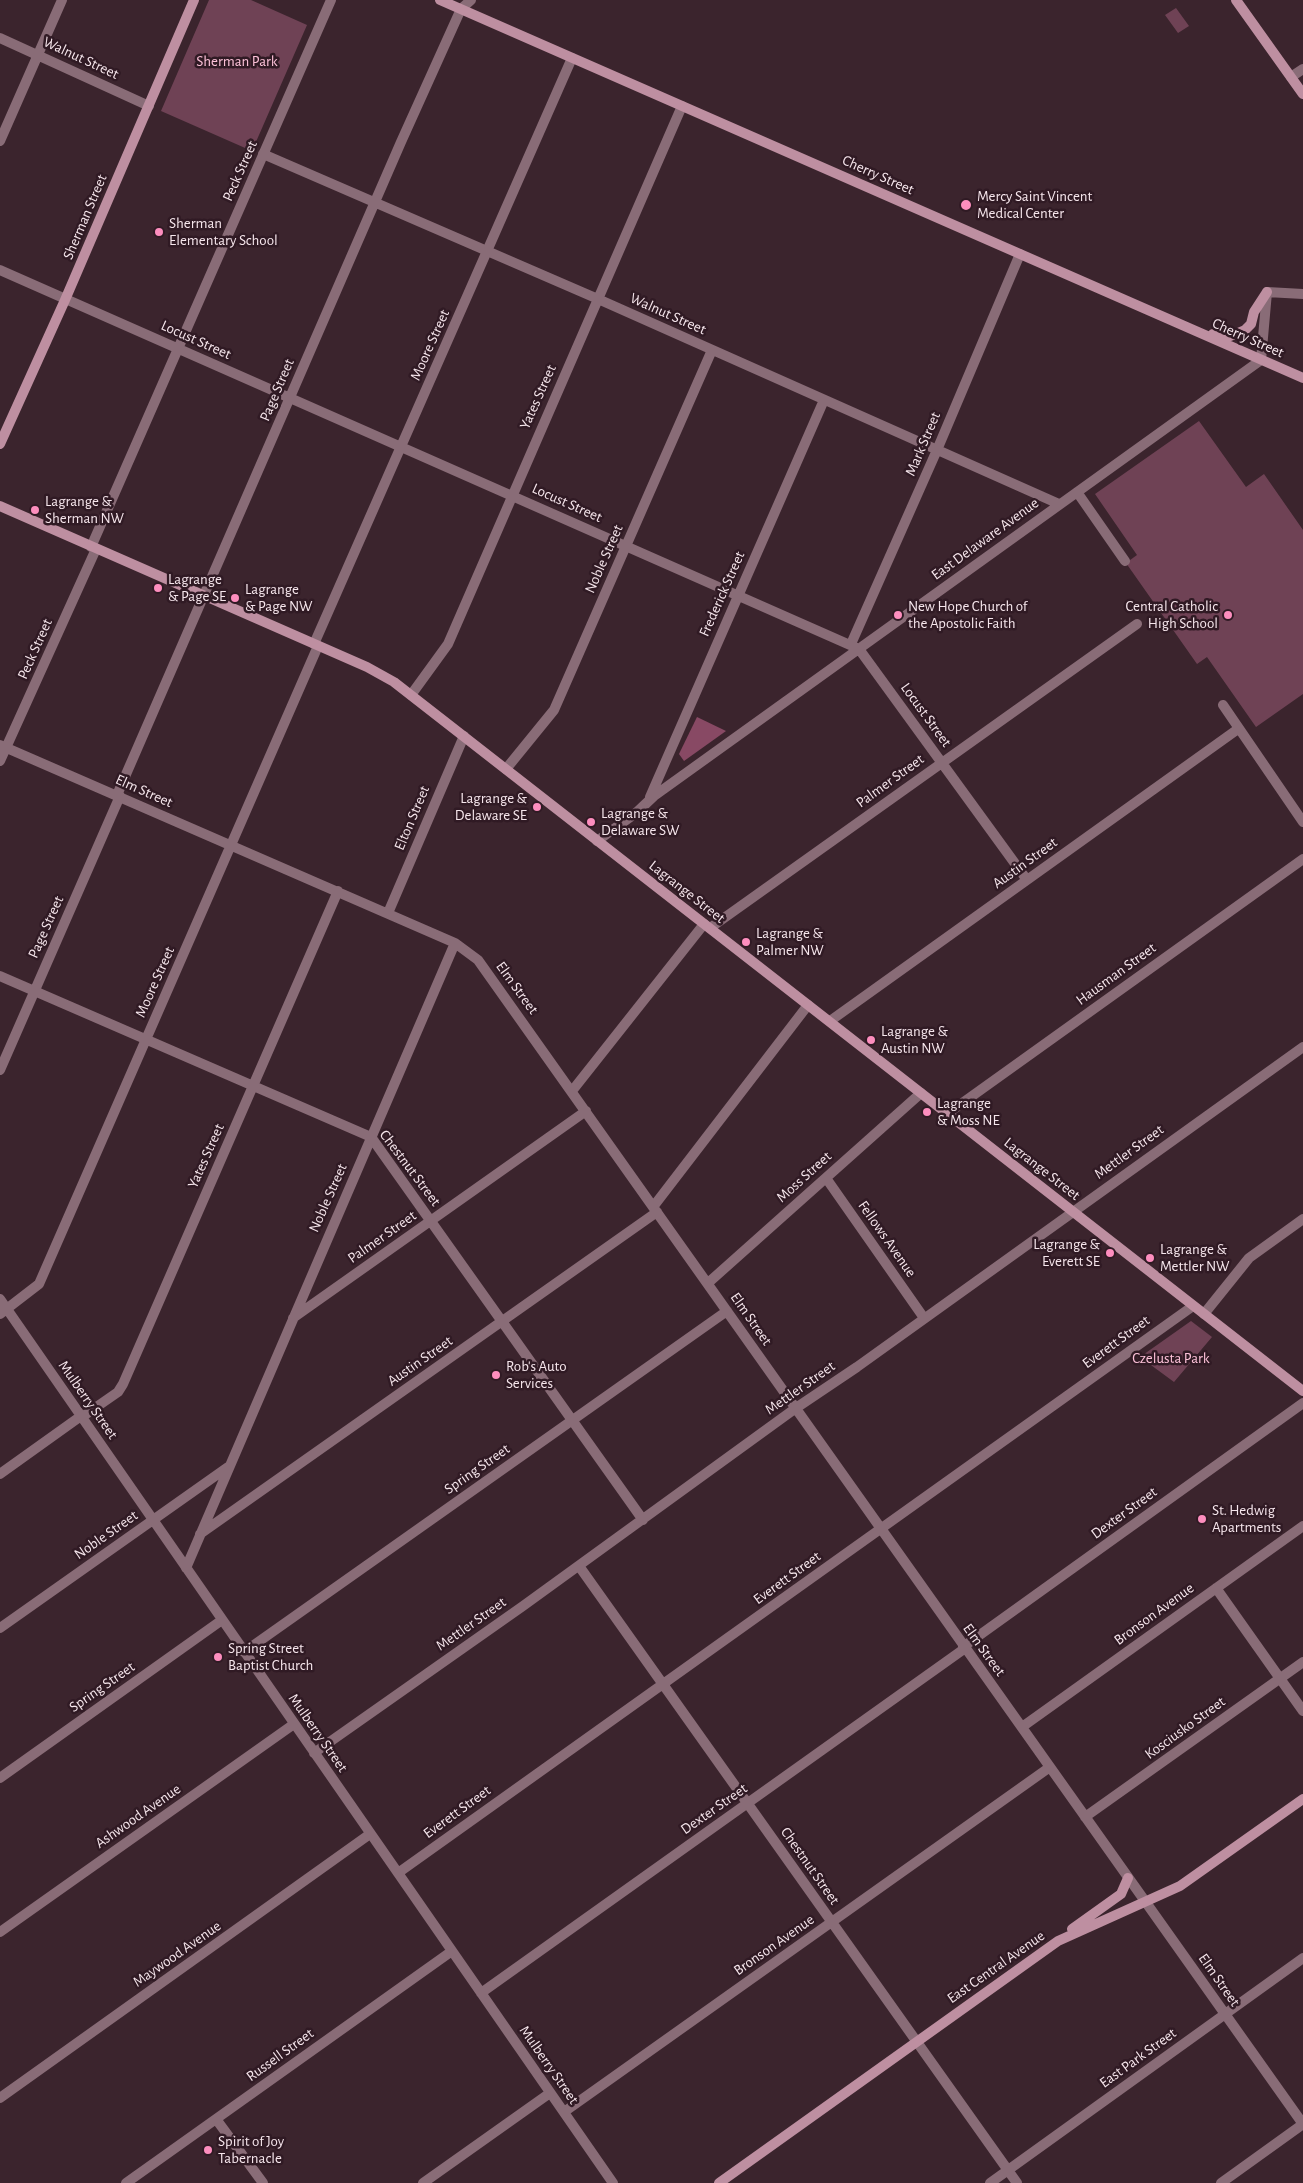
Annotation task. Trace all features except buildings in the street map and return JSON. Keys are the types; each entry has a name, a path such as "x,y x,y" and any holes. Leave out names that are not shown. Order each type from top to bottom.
{"main road":[{"name":"Sherman Street","path":"0,444 65,300 194,0"},
{"name":"Cherry Street","path":"440,0 1303,378"},
{"path":"1236,0 1303,94"},
{"path":"1188,328 1228,337 1238,335 1251,324 1254,312 1268,292"},
{"name":"Lagrange Street","path":"0,506 376,671 464,736 1303,1391"},
{"name":"East Central Avenue","path":"719,2183 1058,1941 1187,1882 1303,1799"},
{"path":"1058,1941 1123,1893 1128,1878"}],"street":[{"path":"0,141 62,0"},
{"name":"Peck Street","path":"0,761 3,746 94,548 178,349 331,0"},
{"name":"Page Street","path":"0,1070 203,596 375,203 461,9 470,0"},
{"name":"Walnut Street","path":"0,38 149,106"},
{"name":"Moore Street","path":"3,1311 39,1284 572,58"},
{"path":"1291,77 1303,69"},
{"name":"Yates Street","path":"411,695 448,644 682,106"},
{"name":"Walnut Street","path":"264,154 598,299 1059,504"},
{"name":"Mark Street","path":"855,646 1020,254"},
{"name":"Locust Street","path":"0,270 855,646 1027,880"},
{"path":"1262,360 1268,292 1303,294"},
{"name":"Noble Street","path":"506,769 554,710 712,350"},
{"name":"East Delaware Avenue","path":"597,841 855,646 1262,360"},
{"name":"Frederick Street","path":"649,800 824,400"},
{"path":"1076,492 1125,561"},
{"name":"Palmer Street","path":"572,1091 707,926 1137,624"},
{"path":"1223,705 1303,822"},
{"name":"Austin Street","path":"830,1022 1238,729"},
{"name":"Elton Street","path":"388,913 464,736"},
{"name":"Elm Street","path":"3,746 388,913 455,943 470,952 490,974 964,1648 1303,2124"},
{"name":"Hausman Street","path":"947,1114 1303,859"},
{"name":"Yates Street","path":"0,1474 118,1392 123,1384 338,891"},
{"name":"Noble Street","path":"186,1568 455,943"},
{"name":"Chestnut Street","path":"0,976 371,1137 643,1520"},
{"name":"Austin Street","path":"200,1534 502,1321 655,1209 808,1005"},
{"name":"Mettler Street","path":"314,1753 579,1566 796,1408 1303,1047"},
{"name":"Moss Street","path":"708,1283 921,1093"},
{"name":"Palmer Street","path":"292,1318 586,1111"},
{"name":"Fellows Avenue","path":"826,1178 924,1318"},
{"path":"1204,1314 1249,1258 1303,1219"},
{"name":"Mulberry Street","path":"0,1299 3,1311 82,1417 613,2183"},
{"name":"Everett Street","path":"398,1874 1193,1306"},
{"name":"Spring Street","path":"244,1652 727,1311"},
{"name":"Dexter Street","path":"481,1993 747,1804 1303,1403"},
{"name":"Noble Street","path":"0,1628 229,1466"},
{"name":"Bronson Avenue","path":"1022,1727 1303,1526"},
{"name":"Chestnut Street","path":"579,1566 1017,2183"},
{"path":"1216,1588 1303,1711"},
{"name":"Spring Street","path":"0,1778 222,1620"},
{"name":"Kosciusko Street","path":"1085,1817 1303,1662"},
{"name":"Ashwood Avenue","path":"0,1932 294,1724"},
{"name":"Bronson Avenue","path":"564,2112 1050,1767"},
{"name":"Maywood Avenue","path":"0,2098 370,1834"},
{"name":"Russell Street","path":"126,2183 452,1951"},
{"name":"East Park Street","path":"990,2183 1303,1958"},
{"path":"423,2183 550,2093"},
{"path":"216,2119 263,2183"},
{"path":"1221,2183 1303,2124"}],"green space":[{"name":"Sherman Park","path":"209,0 251,0 307,25 252,151 161,111"},
{"path":"1176,8 1189,26 1178,33 1165,15"},
{"name":"Central Catholic High School","path":"1199,421 1246,487 1264,474 1303,530 1303,694 1256,727 1207,657 1197,664 1126,563 1137,555 1095,494"},
{"name":"Czelusta Park","path":"1191,1321 1212,1337 1174,1382 1140,1357"}],"shaded area":[{"path":"697,717 726,731 684,761 679,754"}],"place":[{"name":"Mercy Saint Vincent Medical Center","path":"966,205"},
{"name":"Sherman Elementary School","path":"159,232"},
{"name":"Lagrange & Sherman NW","path":"35,510"},
{"name":"Lagrange & Page SE","path":"158,588"},
{"name":"Lagrange & Page NW","path":"235,598"},
{"name":"New Hope Church of the Apostolic Faith","path":"898,615"},
{"name":"Central Catholic High School","path":"1228,615"},
{"name":"Lagrange & Delaware SE","path":"537,807"},
{"name":"Lagrange & Delaware SW","path":"591,822"},
{"name":"Lagrange & Palmer NW","path":"746,942"},
{"name":"Lagrange & Austin NW","path":"871,1040"},
{"name":"Lagrange & Moss NE","path":"927,1112"},
{"name":"Lagrange & Everett SE","path":"1110,1253"},
{"name":"Lagrange & Mettler NW","path":"1150,1258"},
{"name":"Rob's Auto Services","path":"496,1375"},
{"name":"St. Hedwig Apartments","path":"1202,1519"},
{"name":"Spring Street Baptist Church","path":"218,1657"},
{"name":"Spirit of Joy Tabernacle","path":"208,2150"}]}
